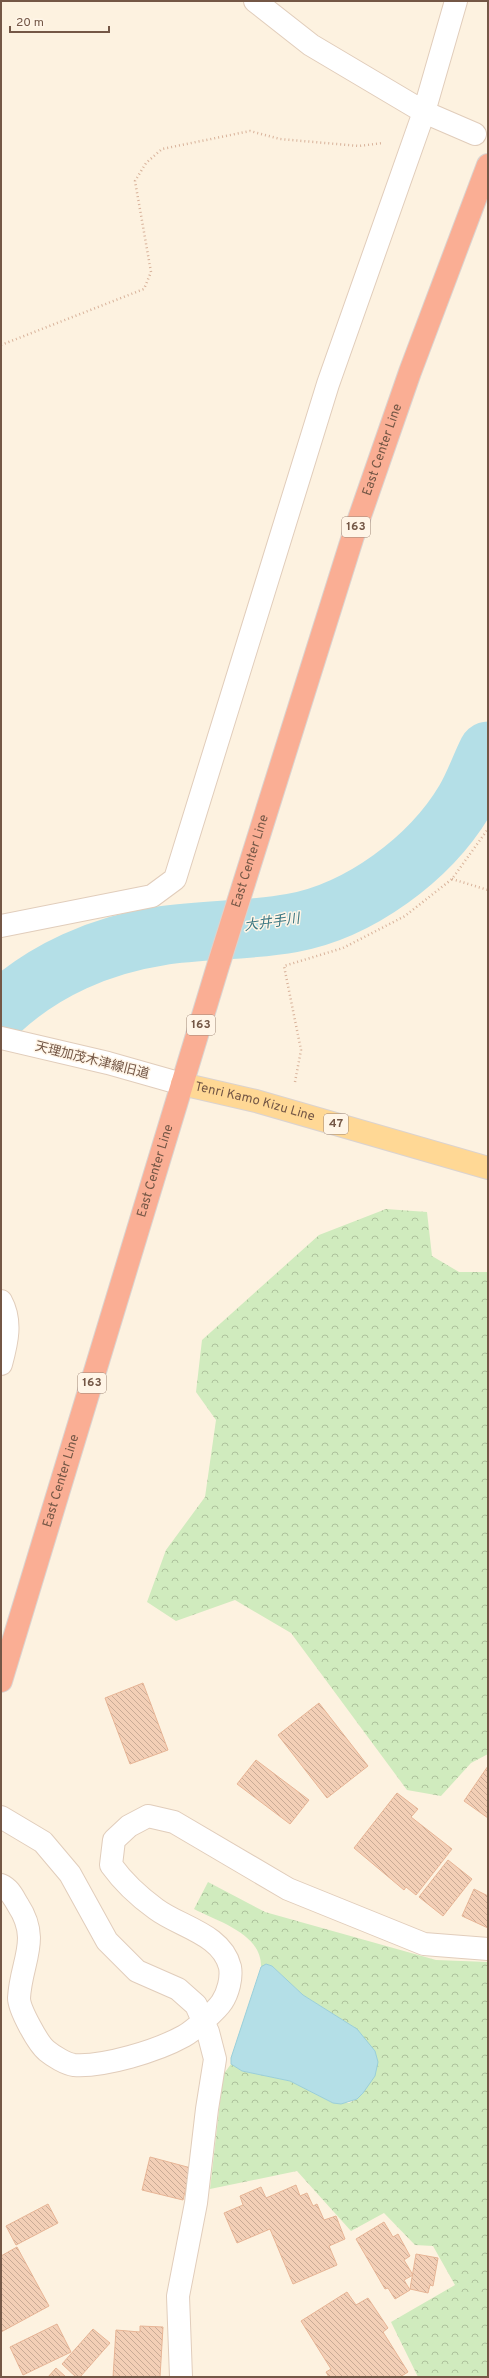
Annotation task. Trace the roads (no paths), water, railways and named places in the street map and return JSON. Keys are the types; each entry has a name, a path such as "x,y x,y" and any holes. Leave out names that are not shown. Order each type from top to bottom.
{"highway":[{"name":"East Center Line","path":"1,1681 218,966 353,536 410,372 488,165"}],"main road":[{"name":"Tenri Kamo Kizu Line","path":"182,1084 290,1111 488,1168"}],"street":[{"path":"255,1 311,45 424,112 475,134"},
{"path":"1,926 152,896 176,880 328,384 424,112 456,1"},
{"name":"天理加茂木津線旧道","path":"1,1038 108,1063 182,1084"},
{"path":"1,1301 8,1313 6,1344 1,1364"},
{"path":"1,1884 8,1888 27,1919 30,1945 19,2000 31,2028 46,2050 72,2065 102,2065 135,2055 185,2036 222,2002 229,1985 230,1968 226,1956 206,1936 157,1910 124,1884 111,1865 114,1840 129,1826 148,1816 174,1822 288,1889 424,1944 488,1949"},
{"path":"1,1817 43,1842 70,1874 107,1942 138,1970 178,1989 196,2005 203,2020 215,2059 207,2109 196,2203 178,2296 181,2377"}],"water":[{"path":"266,1964 272,1966 303,1995 357,2029 375,2051 378,2062 375,2076 357,2099 341,2104 333,2103 290,2081 242,2071 231,2064 231,2058 261,1967"}],"waterway":[{"name":"大井手川","path":"1,1010 18,996 55,971 74,961 116,946 160,936 276,926 292,923 317,917 342,907 367,894 413,862 450,822 465,800 488,751"}]}
